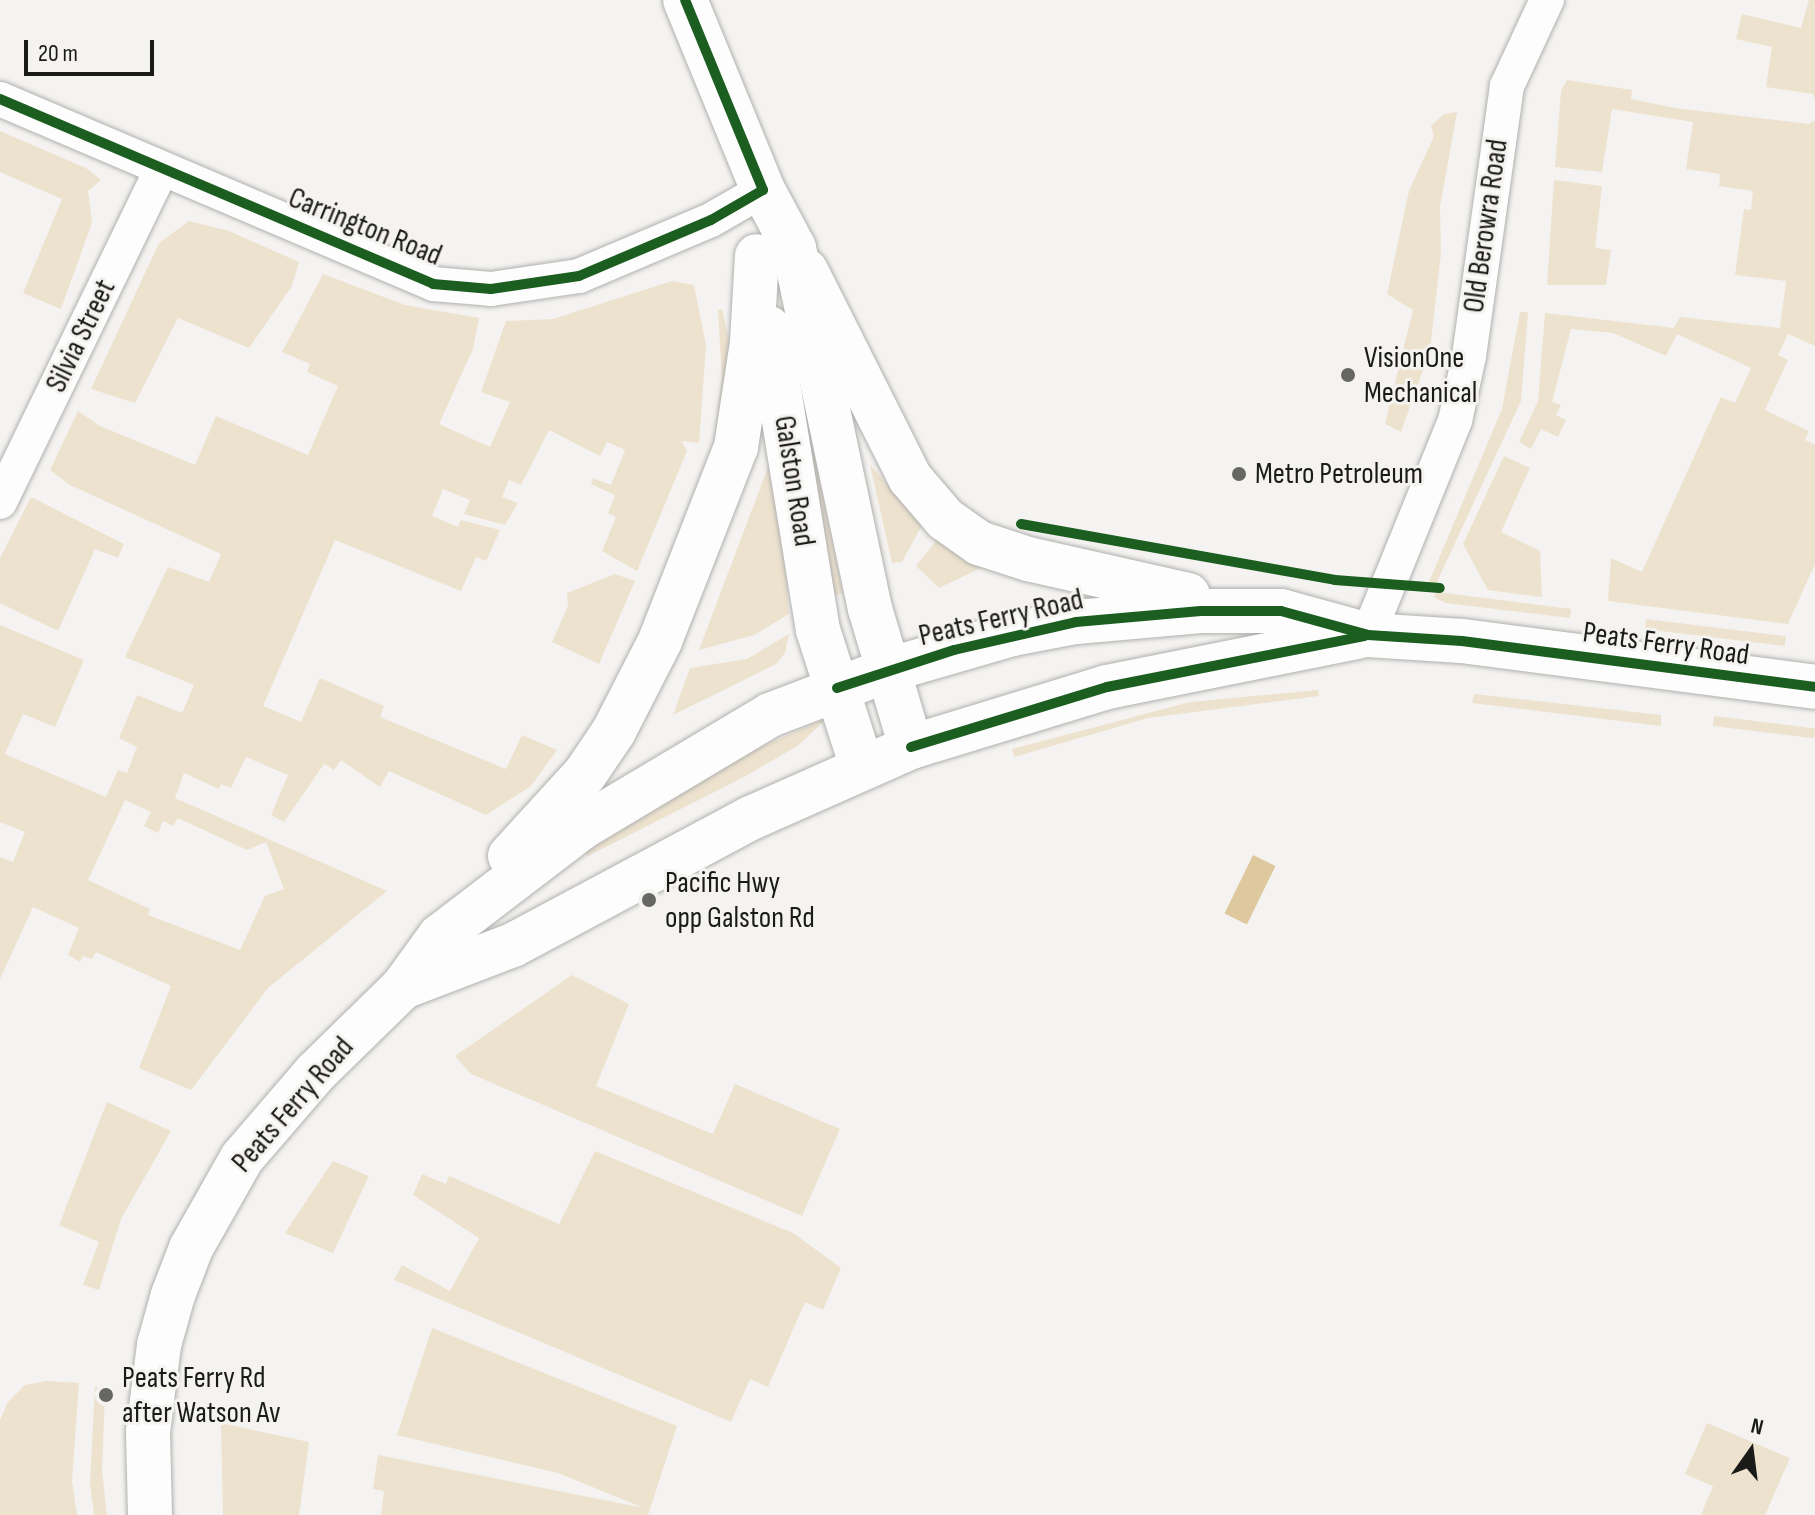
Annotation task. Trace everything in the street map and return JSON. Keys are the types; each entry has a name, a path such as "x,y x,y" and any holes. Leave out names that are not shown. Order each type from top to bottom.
{"main road":[{"name":"Galston Road","path":"685,0 763,190 775,252 870,609 911,747"},
{"name":"Galston Road","path":"775,252 815,613 862,767"},
{"path":"775,252 910,478 945,519 979,543 1028,559 1134,586 1281,611"},
{"path":"440,936 585,774 614,731 660,641 736,447 752,342 775,252"},
{"name":"Peats Ferry Road","path":"150,1515 148,1432 159,1345 191,1248 242,1158 315,1073 403,987 440,936 515,875 665,774 770,715 888,670 1013,634 1076,622 1201,611 1281,611 1368,635 1462,641 1815,687"},
{"name":"Peats Ferry Road","path":"403,987 513,945 751,818 911,747 1107,687 1368,635"}],"street":[{"name":"Old Berowra Road","path":"1368,635 1455,421 1469,356 1507,86 1547,0"},
{"name":"Carrington Road","path":"0,99 433,284 491,289 579,276 711,220 763,190"},
{"name":"Silvia Street","path":"0,502 162,169"}],"shaded area":[{"path":"1809,0 1815,0 1815,101 1813,94 1766,87 1772,47 1736,39 1742,14 1801,28"},
{"path":"1567,80 1632,90 1631,99 1675,108 1809,124 1815,120 1815,346 1788,334 1778,355 1788,360 1765,410 1809,431 1805,440 1815,445 1815,564 1788,624 1608,601 1611,558 1642,572 1721,397 1735,403 1751,368 1677,334 1666,356 1613,333 1571,329 1552,402 1561,405 1556,415 1566,420 1558,437 1541,429 1531,449 1519,442 1538,401 1545,313 1674,328 1680,317 1780,328 1786,281 1735,275 1744,209 1751,210 1753,191 1719,186 1720,174 1686,169 1693,122 1612,109 1602,172 1555,167 1561,91"},
{"path":"1457,112 1440,207 1441,253 1430,350 1401,432 1385,424 1413,310 1387,294 1409,191 1434,136 1431,126 1444,114"},
{"path":"0,131 86,168 101,180 88,191 92,223 61,309 23,293 62,199 0,172"},
{"path":"1554,180 1602,186 1595,248 1611,250 1606,285 1547,285"},
{"path":"189,221 229,231 299,262 292,286 249,348 178,318 135,403 91,389 159,243"},
{"path":"323,274 405,305 479,318 473,349 439,424 490,447 510,402 481,392 506,321 553,319 672,281 694,285 706,345 699,443 682,441 687,451 637,571 602,551 616,517 608,513 615,495 591,484 593,478 611,485 625,450 607,442 600,456 549,430 521,485 509,480 502,497 518,503 505,525 464,514 470,500 443,489 432,516 458,527 461,520 500,530 486,561 476,557 461,591 335,540 263,706 301,722 320,678 384,706 380,717 506,769 522,735 557,750 531,786 486,815 389,771 380,787 341,760 334,770 324,764 284,822 271,815 288,775 246,757 231,788 221,784 219,789 184,773 175,798 387,891 268,988 191,1090 139,1068 171,986 96,952 92,959 83,956 80,962 68,955 79,928 33,907 0,979 0,857 13,862 25,832 0,822 0,625 84,660 55,727 23,714 5,754 106,797 118,770 127,773 137,747 119,738 137,695 182,713 194,685 125,657 168,567 209,582 221,554 70,485 50,470 78,411 100,426 195,465 216,416 308,455 338,386 307,372 310,364 282,352","holes":["125,800 151,812 144,826 158,833 163,821 173,826 178,818 247,850 266,842 284,889 265,896 240,950 148,915 150,909 88,880"]},
{"path":"783,308 843,593 828,598 778,309"},
{"path":"722,309 733,357 711,464 722,379 718,310"},
{"path":"1520,312 1528,312 1521,401 1436,584 1429,582 1502,409"},
{"path":"1504,456 1530,468 1501,532 1540,551 1542,597 1488,590 1463,544"},
{"path":"870,465 923,523 902,562 892,563"},
{"path":"768,467 783,542 789,614 754,635 699,650"},
{"path":"31,497 124,544 118,558 95,549 58,631 0,603 0,558"},
{"path":"938,538 985,566 939,588 916,566"},
{"path":"615,574 635,581 599,664 552,642 568,606 567,593"},
{"path":"1437,592 1571,609 1570,618 1446,603 1433,597"},
{"path":"1646,619 1786,636 1785,646 1645,629"},
{"path":"789,634 785,653 776,664 673,715 690,668 747,659"},
{"path":"1318,690 1319,696 1148,718 1014,757 1012,749 1190,702"},
{"path":"1474,694 1661,715 1661,726 1472,703"},
{"path":"1714,716 1815,728 1814,738 1713,726"},
{"path":"827,718 799,745 744,777 588,856 585,853 740,756"},
{"path":"1253,855 1275,866 1247,924 1225,913"},
{"path":"572,975 629,1004 596,1086 713,1134 735,1084 840,1129 802,1216 471,1074 455,1056"},
{"path":"107,1102 171,1131 121,1219 99,1290 83,1285 99,1242 59,1225"},
{"path":"595,1151 793,1233 841,1268 823,1310 805,1302 768,1387 750,1379 731,1422 394,1280 402,1265 450,1291 479,1238 413,1195 422,1174 446,1184 449,1176 559,1224"},
{"path":"333,1161 369,1176 333,1253 285,1233"},
{"path":"432,1328 677,1426 648,1515 381,1515 384,1491 373,1489 378,1455 644,1508 558,1473 397,1435"},
{"path":"47,1381 79,1383 72,1481 77,1515 0,1515 0,1420 8,1402 25,1385"},
{"path":"95,1386 105,1393 102,1471 107,1515 94,1515 90,1483"},
{"path":"221,1423 309,1442 299,1515 223,1515"},
{"path":"1707,1423 1790,1458 1765,1515 1701,1515 1713,1486 1685,1474"}],"cycle path":[{"path":"0,99 433,284 491,289 579,276 711,220 763,190 685,0"},
{"path":"1021,524 1335,580 1440,588"},
{"path":"837,688 954,650 1076,622 1201,611 1281,611 1368,635 1462,641 1815,687"},
{"path":"911,747 1107,687 1364,636"}],"place":[{"name":"VisionOne Mechanical","path":"1348,375"},
{"name":"Metro Petroleum","path":"1239,474"},
{"name":"Pacific Hwy opp Galston Rd","path":"649,900"},
{"name":"Peats Ferry Rd after Watson Av","path":"106,1395"}]}
